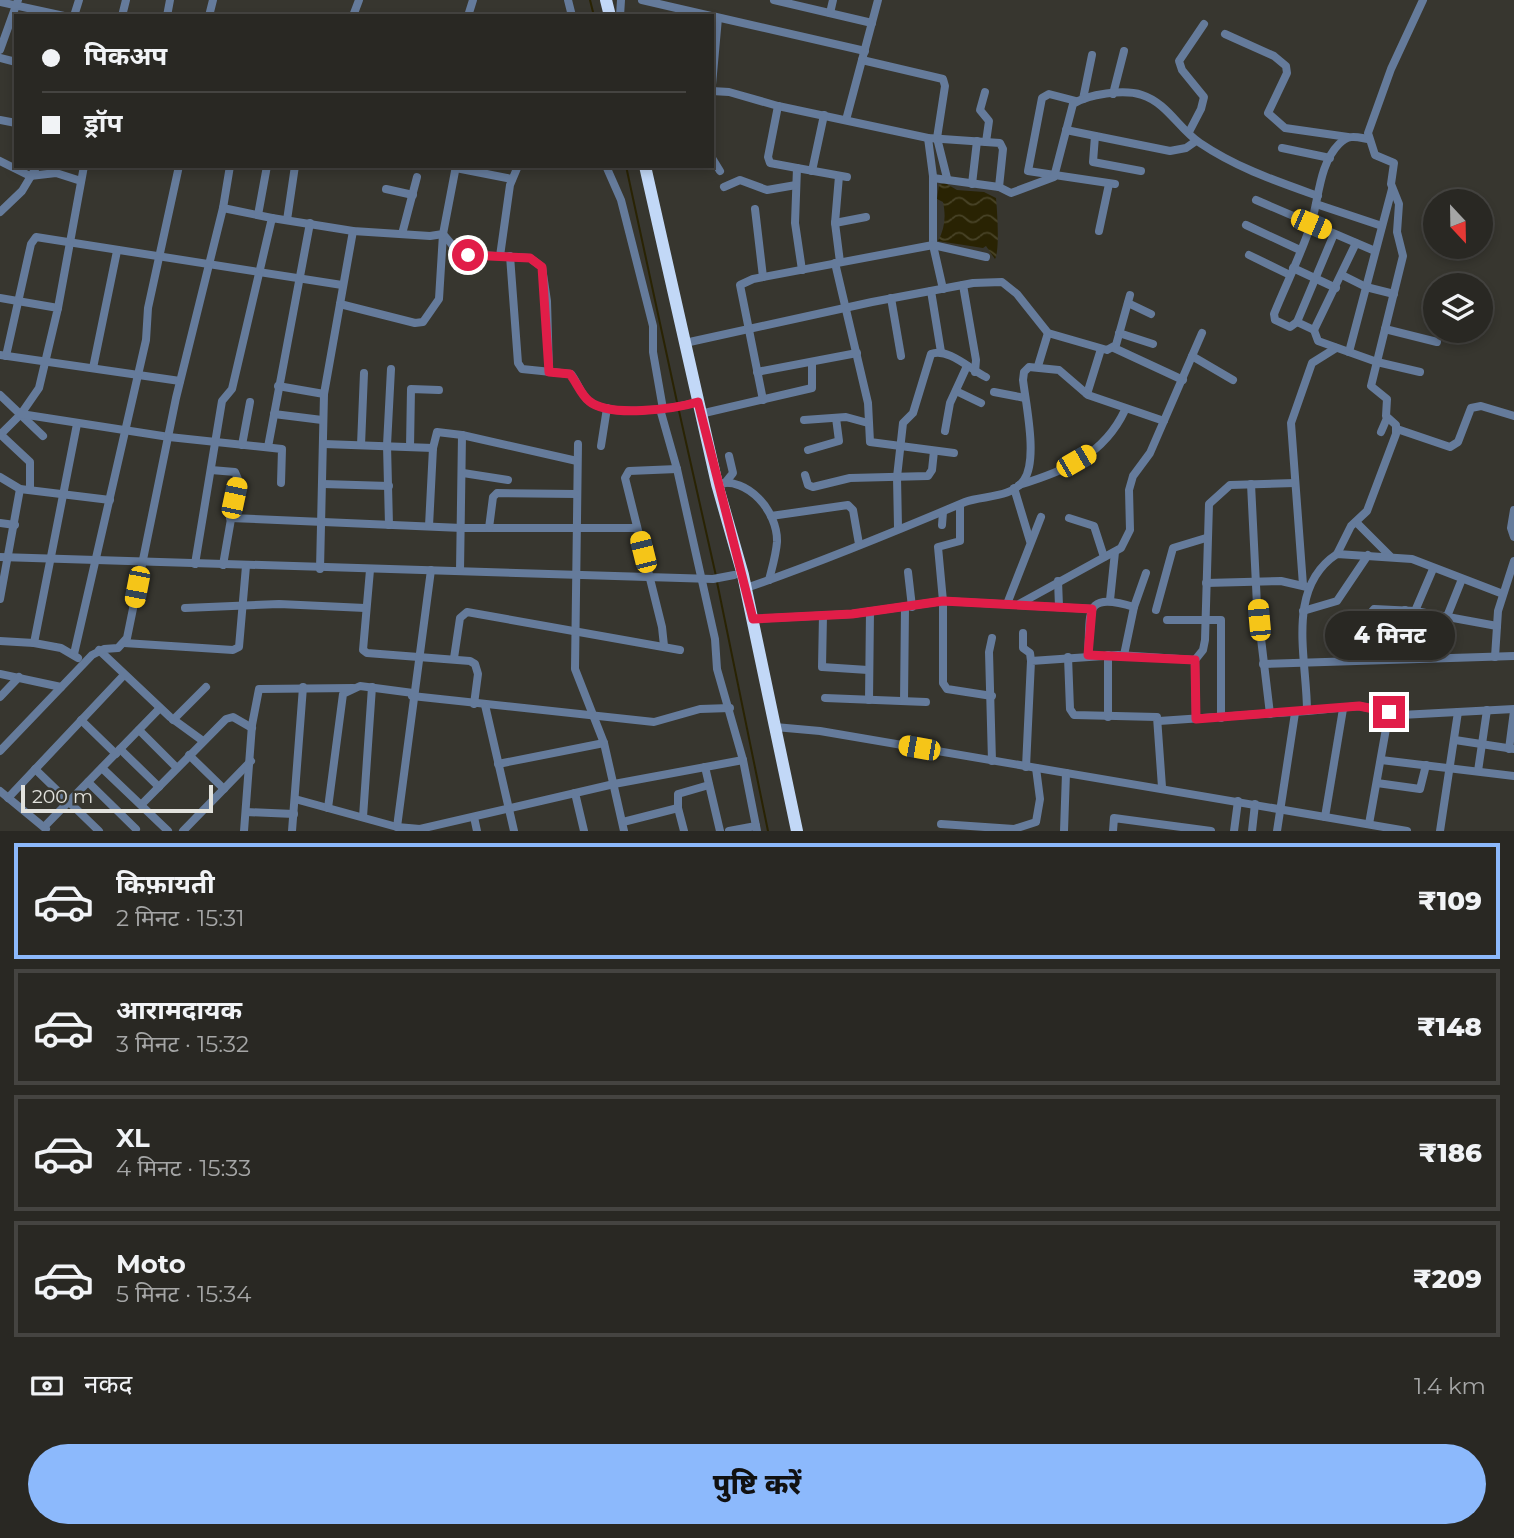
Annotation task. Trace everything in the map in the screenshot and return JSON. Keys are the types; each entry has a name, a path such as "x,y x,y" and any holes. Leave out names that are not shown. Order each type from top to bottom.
{"highway":[{"path":"645,168 685,343 695,407 721,484 721,518 731,576 789,831"},
{"path":"721,500 735,539 797,831"}],"street":[{"path":"642,0 705,14"},
{"path":"774,0 872,23"},
{"path":"830,13 833,0"},
{"path":"846,120 878,0"},
{"path":"1349,352 1392,188 1394,163 1375,155 1368,139 1391,69 1423,0"},
{"path":"0,2 17,2 46,14"},
{"path":"0,50 17,2"},
{"path":"714,16 865,51"},
{"path":"1189,132 1204,97 1182,70 1179,61 1204,23"},
{"path":"1225,34 1274,57 1286,66 1287,73 1268,113 1279,126 1368,139"},
{"path":"1113,94 1124,51"},
{"path":"1054,177 1071,107 1079,100 1092,55"},
{"path":"862,61 943,79 945,86 933,138 933,245 943,289"},
{"path":"714,91 729,92 778,106 933,138 1000,142 1003,146 999,187"},
{"path":"972,184 982,141 990,123 980,110 985,92"},
{"path":"1099,231 1112,184 1054,177 1030,172 1028,168 1042,98 1049,94 1079,100 1113,94 1142,95 1159,104 1196,141 1247,171 1382,226"},
{"path":"778,106 770,163 843,176 835,223 837,262 857,353 870,443 954,453"},
{"path":"812,171 824,115"},
{"path":"1066,130 1170,151 1186,148 1196,141"},
{"path":"1095,136 1093,162 1140,171"},
{"path":"1334,234 1297,322 1290,327 1273,317 1311,224 1329,158 1348,137"},
{"path":"933,138 947,178"},
{"path":"1282,148 1329,158"},
{"path":"0,161 30,176 56,173 81,181"},
{"path":"714,161 720,171"},
{"path":"0,212 22,191 36,168"},
{"path":"30,490 30,462 0,435 21,414 39,388 58,308 84,168"},
{"path":"74,654 136,374 146,340 148,308 179,168"},
{"path":"0,751 84,663 99,650 118,648 124,643 180,382 223,208 230,168"},
{"path":"258,215 267,168"},
{"path":"287,220 295,168"},
{"path":"340,304 415,324 423,322 439,299 443,234 456,168"},
{"path":"461,168 512,179"},
{"path":"500,256 512,179 517,168"},
{"path":"607,168 621,200 653,326 653,352 664,409 715,639 718,669 743,760 757,828 729,831"},
{"path":"797,168 795,223 802,270"},
{"path":"402,234 416,177"},
{"path":"933,177 999,187 1011,193 1054,177"},
{"path":"724,187 740,180 766,190 796,185"},
{"path":"1381,432 1387,418 1387,399 1371,386 1403,251 1397,232 1399,204 1392,188"},
{"path":"386,189 413,195"},
{"path":"1256,200 1375,251"},
{"path":"223,208 353,231 443,234 460,254 510,256 537,262 545,274 549,372"},
{"path":"755,209 763,278"},
{"path":"835,223 866,217"},
{"path":"195,564 222,401 232,389 256,274 272,218"},
{"path":"268,447 310,223"},
{"path":"1246,225 1300,250"},
{"path":"320,569 324,394 353,231"},
{"path":"180,382 3,356 33,240 41,237 256,274 342,285"},
{"path":"1356,243 1314,330 1316,340 1377,362 1420,372"},
{"path":"763,400 740,285 837,262 933,245 986,257"},
{"path":"93,368 117,251"},
{"path":"1249,255 1336,288"},
{"path":"510,256 519,366 570,374 592,404 607,408 664,409 763,400 813,388 811,363"},
{"path":"1342,275 1366,287 1394,294"},
{"path":"685,343 891,298 963,285 1002,282 1008,285 1048,333 1101,349 1114,348 1183,380"},
{"path":"963,285 976,360 975,372"},
{"path":"931,291 941,352"},
{"path":"0,298 58,308"},
{"path":"891,298 901,356"},
{"path":"1114,348 1129,299 1152,314"},
{"path":"1297,322 1314,330"},
{"path":"1385,329 1423,338"},
{"path":"1110,600 1115,552 1130,530 1129,490 1133,476 1150,453 1202,332"},
{"path":"1038,366 1048,333"},
{"path":"1119,333 1153,344"},
{"path":"1307,711 1303,611 1306,587 1291,423 1312,363 1336,348"},
{"path":"1087,394 1101,349"},
{"path":"898,527 897,477 903,423 913,412 931,354 941,352 986,377"},
{"path":"757,372 857,353"},
{"path":"1192,356 1233,380"},
{"path":"945,431 956,391 967,366"},
{"path":"1017,486 1026,475 1030,453 1024,372 1038,366 1059,370 1087,394 1125,410 1164,421"},
{"path":"389,525 387,445 391,369"},
{"path":"361,445 364,373"},
{"path":"278,386 324,394"},
{"path":"410,447 411,388 439,390"},
{"path":"956,391 981,403"},
{"path":"993,392 1025,398"},
{"path":"0,395 43,436"},
{"path":"242,445 250,402"},
{"path":"1387,418 1397,429 1450,447 1458,442 1471,408 1481,406 1514,416"},
{"path":"601,446 607,408"},
{"path":"746,588 898,527 1052,475 1090,454 1112,435 1125,410"},
{"path":"21,414 77,425 282,449 281,483"},
{"path":"274,414 322,420"},
{"path":"808,450 839,441 836,418"},
{"path":"804,420 854,418 868,423"},
{"path":"34,643 77,425"},
{"path":"1306,587 1330,558 1337,554 1356,522 1367,511 1397,429"},
{"path":"429,526 433,448 437,432 462,435 577,461"},
{"path":"460,571 462,435"},
{"path":"324,444 433,448"},
{"path":"578,444 577,678 604,743 623,826 678,808"},
{"path":"806,475 810,487 850,478 928,476 932,470 934,451"},
{"path":"721,484 733,473 729,456"},
{"path":"664,646 626,474 677,469"},
{"path":"211,470 238,475 223,565"},
{"path":"463,473 508,481"},
{"path":"489,528 496,478"},
{"path":"1,479 20,489 110,500"},
{"path":"323,484 389,486"},
{"path":"721,484 751,492 771,516 777,542 769,580"},
{"path":"1251,484 1256,580 1270,714"},
{"path":"1196,719 1195,660 1203,650 1206,618 1206,517 1211,501 1225,487 1295,484"},
{"path":"1017,486 1030,541"},
{"path":"0,599 4,558 15,525 20,489"},
{"path":"494,495 501,492 576,495"},
{"path":"771,516 848,505 853,510 859,544"},
{"path":"960,505 960,541 937,547 943,601 944,688 992,696"},
{"path":"1514,510 1511,528 1514,537"},
{"path":"942,525 943,512"},
{"path":"230,517 462,528 637,528"},
{"path":"1007,604 1041,517"},
{"path":"1069,518 1094,526 1104,557"},
{"path":"1356,522 1390,556"},
{"path":"0,523 15,525"},
{"path":"1156,610 1173,548 1206,538"},
{"path":"1019,604 1115,552"},
{"path":"1337,554 1412,559 1503,594"},
{"path":"1303,611 1337,601 1368,555"},
{"path":"4,558 713,579 731,576"},
{"path":"1495,657 1503,594 1514,561"},
{"path":"124,643 233,650 242,642 246,566"},
{"path":"1415,611 1433,569"},
{"path":"370,570 363,650 367,653 470,661 478,668 474,704"},
{"path":"397,827 412,694 431,570"},
{"path":"904,701 908,572"},
{"path":"1124,655 1134,607 1146,573"},
{"path":"1446,619 1462,579"},
{"path":"1206,583 1256,580 1306,587"},
{"path":"1058,581 1059,607"},
{"path":"1088,655 1092,609 1097,603 1110,600 1134,607"},
{"path":"753,619 870,611 943,601 1092,609"},
{"path":"185,608 245,604 365,608"},
{"path":"1405,610 1408,659"},
{"path":"869,700 870,611"},
{"path":"1369,660 1370,611 1415,611 1446,619 1497,626"},
{"path":"454,658 460,618 467,612 680,650"},
{"path":"823,615 822,667 868,670"},
{"path":"1167,620 1219,618 1222,623 1221,718"},
{"path":"1023,634 1023,648 1030,653 1031,661 1026,766"},
{"path":"992,638 989,652 992,761"},
{"path":"0,640 48,644 74,654 84,663"},
{"path":"99,650 173,720 203,741"},
{"path":"1031,661 1088,655 1195,660"},
{"path":"1108,655 1108,717"},
{"path":"1263,664 1514,656"},
{"path":"1068,657 1070,709 1074,715 1147,715 1159,721 1295,713 1359,706 1407,715 1514,710 1512,749 1455,740"},
{"path":"0,674 61,687"},
{"path":"8,798 124,675"},
{"path":"0,697 19,677"},
{"path":"173,720 206,687"},
{"path":"292,831 303,687"},
{"path":"244,831 252,728 259,689 372,687 474,704 654,722 700,709 730,708"},
{"path":"363,817 372,687"},
{"path":"328,808 340,699 353,688"},
{"path":"825,698 926,702"},
{"path":"485,705 514,831"},
{"path":"0,791 42,828 160,708"},
{"path":"1325,817 1343,709"},
{"path":"1478,771 1487,710"},
{"path":"1364,826 1377,783 1389,712"},
{"path":"1440,831 1458,712"},
{"path":"1277,831 1295,713"},
{"path":"141,805 229,716 252,728"},
{"path":"82,720 159,787"},
{"path":"1159,721 1162,787"},
{"path":"775,727 820,731 1162,787 1364,826 1407,831"},
{"path":"139,730 177,768"},
{"path":"498,764 604,743"},
{"path":"189,755 225,789"},
{"path":"295,800 363,817 387,827 420,829 614,784 743,760"},
{"path":"1381,760 1514,776"},
{"path":"183,831 251,761"},
{"path":"1377,783 1420,789 1426,765"},
{"path":"705,767 720,831"},
{"path":"102,768 168,831"},
{"path":"940,824 1014,830 1036,822 1040,799 1037,768"},
{"path":"35,769 99,831"},
{"path":"1064,831 1066,773"},
{"path":"88,782 136,828"},
{"path":"684,831 678,808 678,794 709,785"},
{"path":"575,793 584,831"},
{"path":"1234,831 1238,801"},
{"path":"1252,831 1255,804"},
{"path":"246,812 294,814"},
{"path":"474,817 477,831"},
{"path":"1114,831 1114,818 1211,831"}],"water":[{"path":"945,183 957,190 984,192 996,198 998,239 995,259 986,246 983,248 938,241 944,212 943,202 937,199 939,185"}],"waterway":[{"path":"590,0 594,14"},
{"path":"626,168 677,402"},
{"path":"679,411 716,576"},
{"path":"717,582 768,831"}],"route":[{"path":"468,255 530,258 542,267 547,301 549,372 570,374 592,404 625,410 660,410 698,402 721,500 735,539 753,619 852,614 943,601 1092,609 1088,655 1118,654 1195,660 1196,719 1359,706 1389,712"}]}
